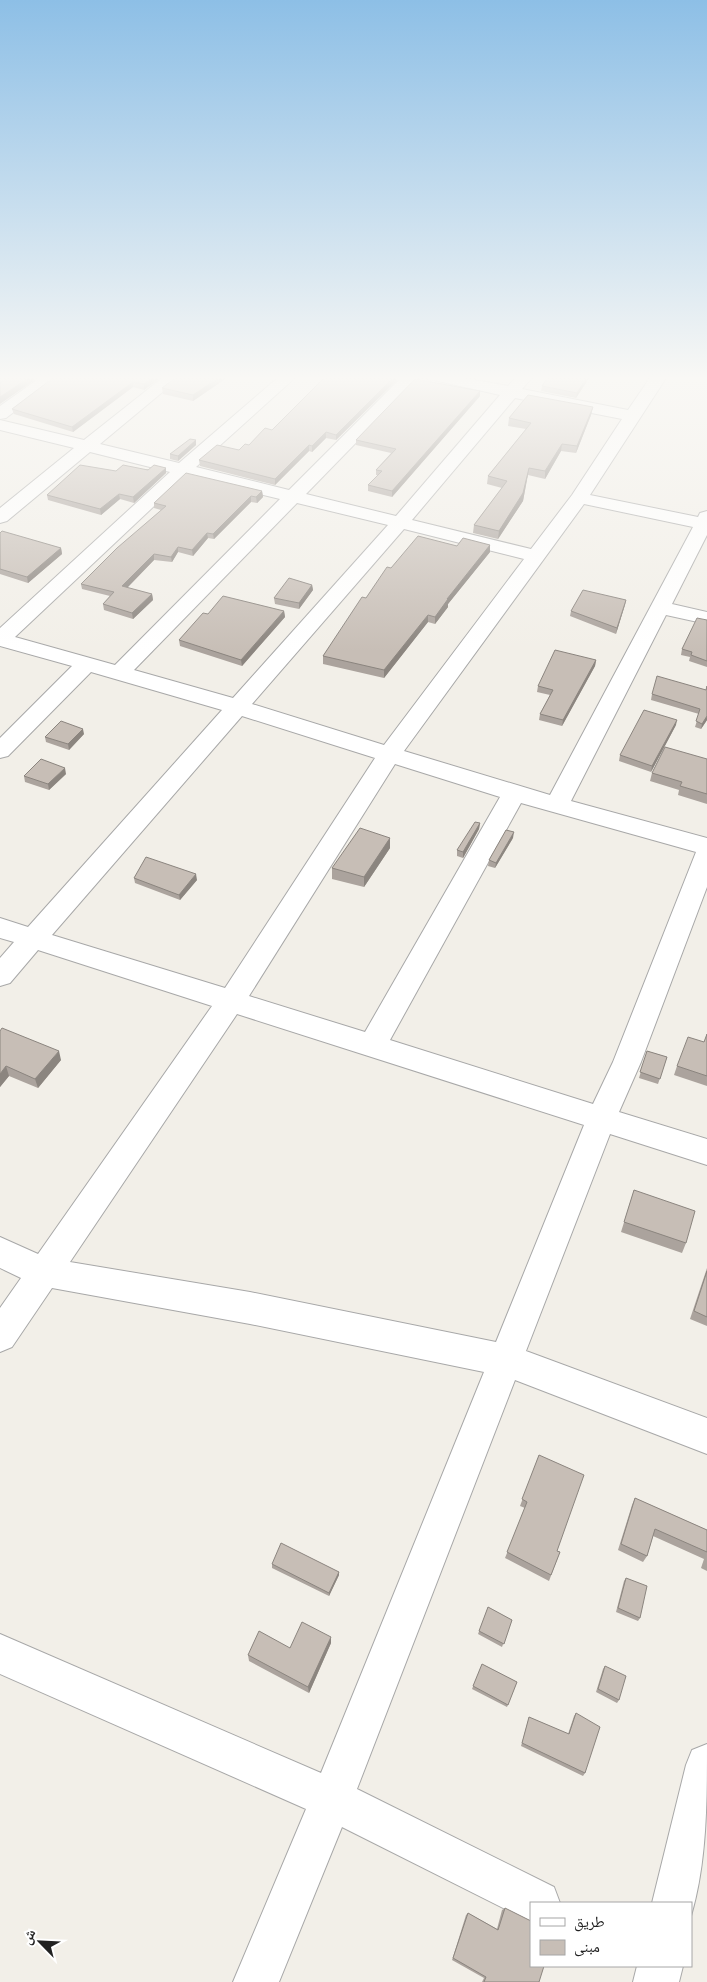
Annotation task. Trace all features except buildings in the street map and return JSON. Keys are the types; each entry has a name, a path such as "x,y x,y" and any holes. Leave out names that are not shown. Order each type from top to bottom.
{"street":[{"path":"0,516 61,467"},
{"path":"167,467 536,556"},
{"path":"0,639 185,467"},
{"path":"118,674 321,467"},
{"path":"0,976 447,467"},
{"path":"0,1336 231,1001 390,753 579,498 598,467"},
{"path":"557,805 706,522 579,498"},
{"path":"660,607 707,618"},
{"path":"0,639 238,707 514,793 707,847"},
{"path":"0,751 86,664"},
{"path":"372,1046 514,793"},
{"path":"256,1982 332,1799 601,1119 627,1062 707,854"},
{"path":"0,928 707,1152"},
{"path":"0,1252 43,1272 250,1308 506,1360 707,1436"},
{"path":"0,1654 332,1799 536,1902"},
{"path":"674,1902 707,1765"},
{"path":"656,1982 660,1967"}]}
